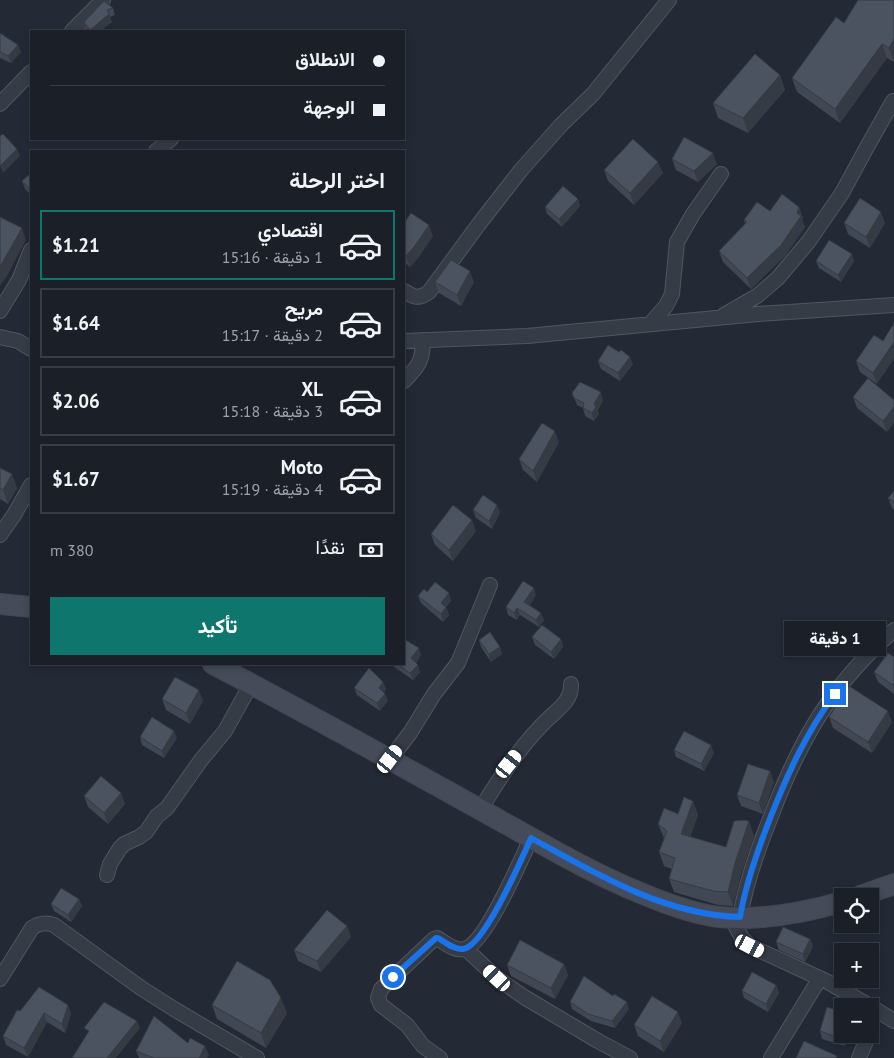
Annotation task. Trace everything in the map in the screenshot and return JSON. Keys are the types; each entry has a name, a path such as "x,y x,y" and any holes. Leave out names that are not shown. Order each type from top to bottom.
{"street":[{"path":"73,30 103,0"},
{"path":"405,292 413,296 422,296 429,292 521,170 560,125 593,94 669,0"},
{"path":"0,104 30,73"},
{"path":"719,318 756,296 778,278 809,242 842,193 893,101"},
{"path":"157,150 169,140"},
{"path":"650,324 666,306 672,294 677,242 693,214 721,174"},
{"path":"0,311 19,280 30,252"},
{"path":"405,341 527,336 758,314 894,305"},
{"path":"0,337 18,341 30,348"},
{"path":"405,380 418,367 424,340"},
{"path":"0,535 30,487"},
{"path":"390,759 410,733 434,694 458,663 490,586"},
{"path":"0,604 30,607"},
{"path":"855,998 820,978 750,946 742,938 735,917 743,899 768,823 784,784 813,726 844,682 866,656 894,630"},
{"path":"215,665 600,875 680,909 719,917 735,917 785,914 834,904"},
{"path":"107,875 110,864 120,848 146,832 225,731 252,684"},
{"path":"480,810 517,754 544,723 566,702 570,695 571,684"},
{"path":"440,1058 423,1046 404,1022 381,1005 378,994 387,983 436,938 457,949 466,949 475,941 488,924 505,894 531,838"},
{"path":"879,889 894,884"},
{"path":"0,979 32,928 42,923 48,923 54,925 141,988 257,1058"},
{"path":"466,949 509,987 598,1041 630,1058"},
{"path":"771,1058 820,978"},
{"path":"879,1012 894,1021"},
{"path":"860,1058 865,1043"}],"building":[{"path":"858,0 894,0 894,39 889,48 882,44 835,109 792,78 836,17 844,23"},
{"path":"104,1 113,8 107,10 109,14 90,30 84,22"},
{"path":"0,33 18,45 8,56 0,52"},
{"path":"755,54 780,75 743,118 713,103"},
{"path":"3,134 17,149 0,166 0,136"},
{"path":"684,137 713,153 694,171 672,159"},
{"path":"633,139 658,162 630,193 604,170"},
{"path":"30,174 30,190 22,181"},
{"path":"563,186 578,199 559,219 545,207"},
{"path":"782,194 799,207 797,213 801,216 781,245 747,278 719,251 747,222 744,220 757,202 770,211"},
{"path":"860,198 881,212 866,237 844,223"},
{"path":"411,213 429,225 406,256 405,255 405,222"},
{"path":"0,217 22,228 0,267"},
{"path":"829,240 852,254 838,275 816,261"},
{"path":"451,260 470,271 457,295 435,282"},
{"path":"894,323 894,342 873,373 856,361 874,335 883,341"},
{"path":"608,345 619,352 621,350 630,357 618,373 598,361"},
{"path":"868,378 894,400 894,407 883,421 853,397"},
{"path":"580,382 601,392 594,404 596,407 592,413 583,408 584,403 574,398 572,393"},
{"path":"542,423 555,431 533,471 519,459"},
{"path":"0,468 12,474 3,490 0,488"},
{"path":"894,491 894,502 888,498"},
{"path":"483,495 497,505 489,521 473,510"},
{"path":"453,505 472,520 449,550 431,534"},
{"path":"523,581 534,588 524,602 541,613 536,620 517,608 514,613 506,607"},
{"path":"435,582 449,593 441,603 446,607 441,614 418,596 424,589 427,592"},
{"path":"542,625 561,639 551,652 532,637"},
{"path":"490,632 500,647 489,654 479,640"},
{"path":"405,640 419,648 411,658 418,665 410,673 399,665 405,665"},
{"path":"888,653 894,657 894,686 874,672"},
{"path":"369,668 383,682 379,688 385,694 377,703 354,688"},
{"path":"175,677 199,690 186,713 162,699"},
{"path":"849,686 888,711 868,742 829,717"},
{"path":"152,717 174,731 162,751 140,737"},
{"path":"684,731 711,745 701,764 674,750"},
{"path":"748,764 770,771 759,803 737,795"},
{"path":"101,776 121,793 104,813 84,796"},
{"path":"684,797 693,801 681,834 726,847 734,821 749,821 735,863 728,892 713,891 669,879 675,858 659,852 667,831 658,824 664,808 678,814"},
{"path":"61,888 79,899 68,915 51,904"},
{"path":"327,910 347,926 317,961 294,950"},
{"path":"783,927 810,939 803,954 776,942"},
{"path":"520,940 564,964 551,988 507,965"},
{"path":"237,961 270,980 281,998 261,1033 212,1005"},
{"path":"752,972 776,985 766,1004 742,991"},
{"path":"584,976 613,996 614,994 627,1002 612,1021 588,1014 570,1002"},
{"path":"39,987 68,1005 62,1024 44,1013 24,1048 3,1036 17,1010 20,1011"},
{"path":"652,996 678,1012 660,1041 634,1025"},
{"path":"104,1002 137,1021 107,1058 72,1058 89,1031 84,1028"},
{"path":"827,1007 834,1009 834,1036 820,1031"},
{"path":"154,1016 188,1043 190,1038 205,1046 199,1058 154,1058 136,1051"},
{"path":"804,1041 837,1056 836,1058 796,1058"}],"route":[{"path":"393,977 436,938 462,950 475,941 497,909 531,838 627,888 680,909 719,917 740,917 743,899 758,851 784,784 813,726 835,694"}]}
